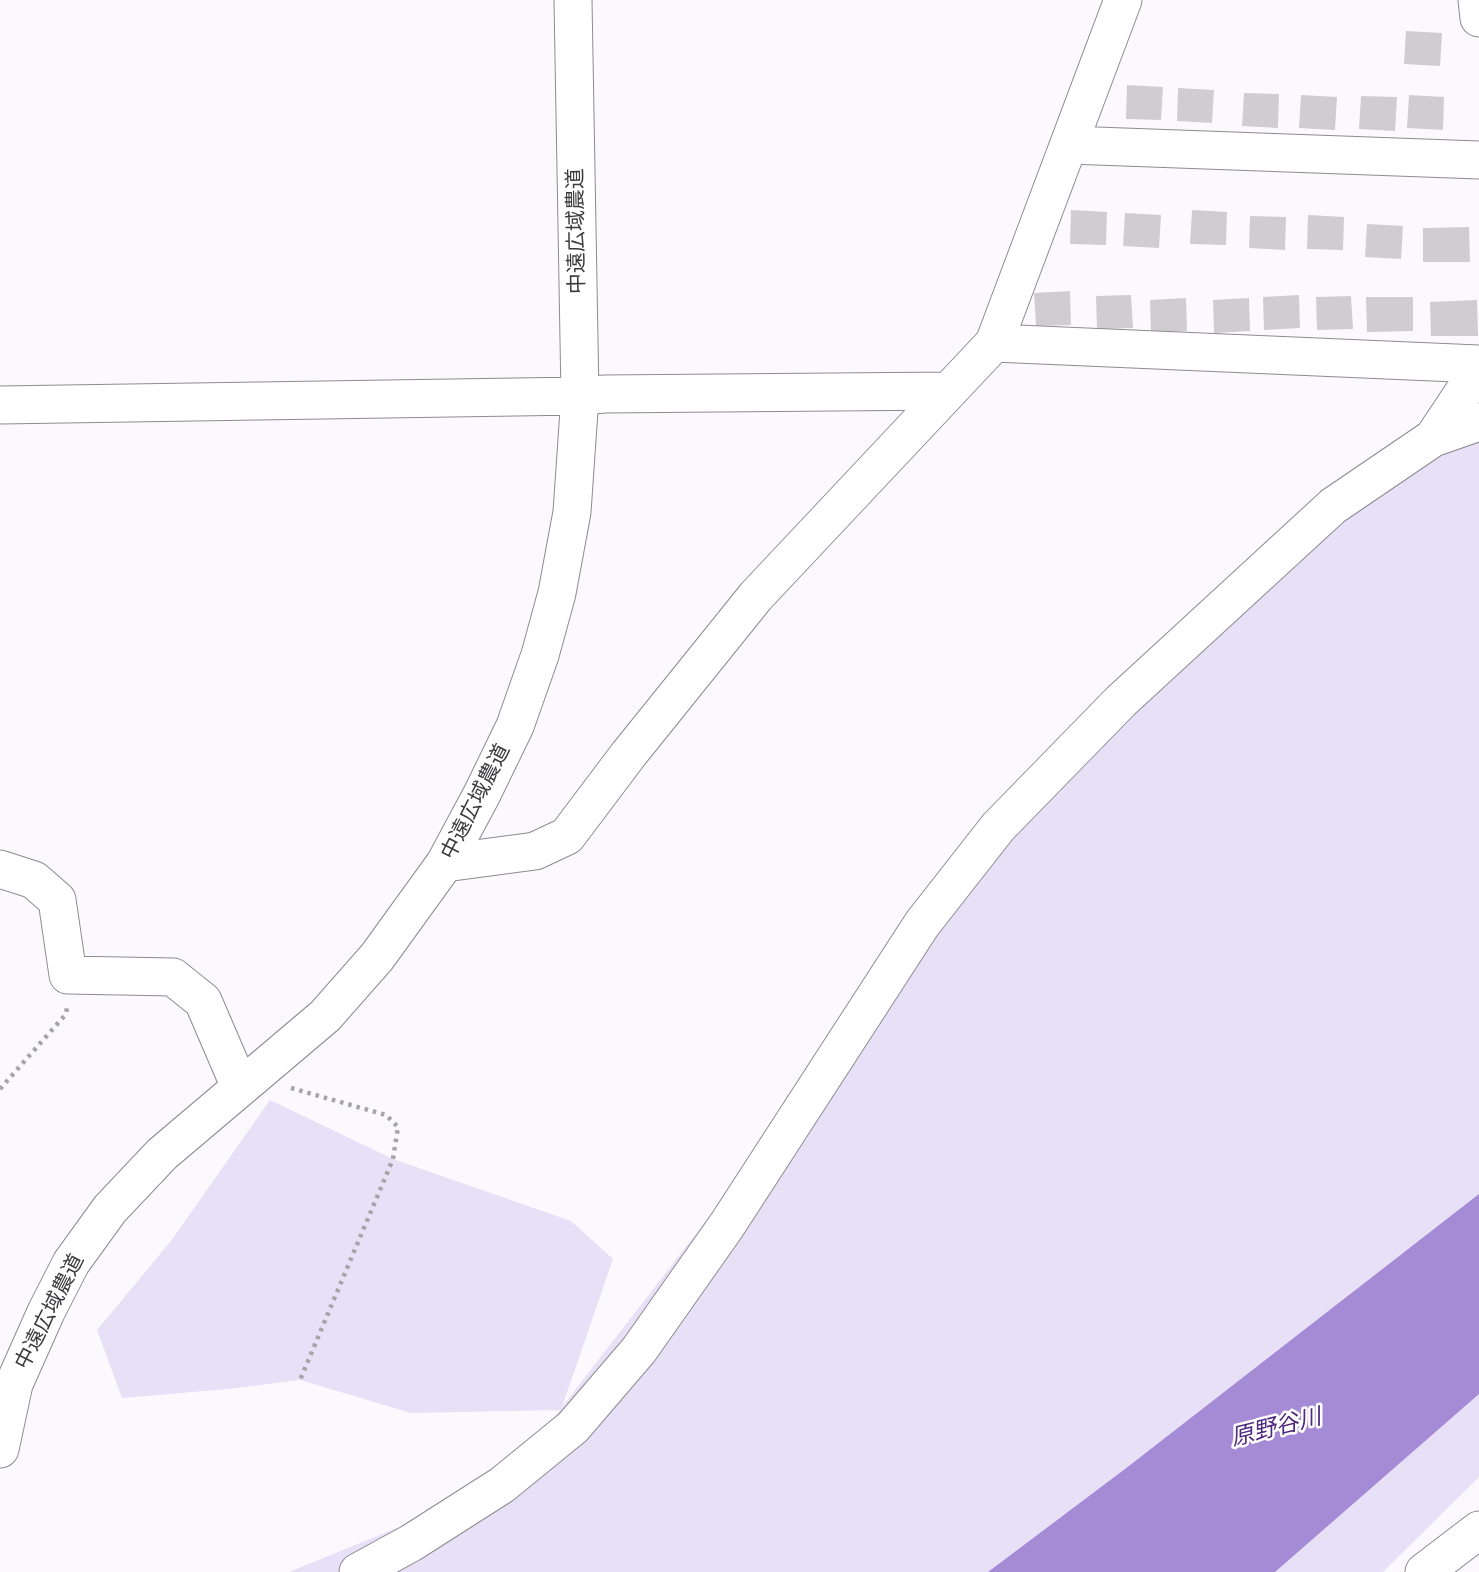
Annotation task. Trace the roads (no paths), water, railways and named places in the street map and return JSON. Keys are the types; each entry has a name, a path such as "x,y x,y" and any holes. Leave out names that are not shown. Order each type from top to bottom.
{"street":[{"name":"中遠広域農道","path":"0,1449 14,1384 71,1263 110,1209 153,1163 325,1016 377,957 445,863 515,726 540,655 557,593 572,512 580,396 573,0"},
{"path":"445,863 535,851 567,836 628,755 756,596 994,343 1123,0"},
{"path":"1477,0 1479,18"},
{"path":"1069,145 1479,160"},
{"path":"994,343 1479,367"},
{"path":"1433,438 1479,367"},
{"path":"0,405 948,391"},
{"path":"358,1572 411,1543 502,1485 573,1427 648,1339 727,1225 922,924 998,827 1121,701 1333,506 1433,438 1479,422"},
{"path":"0,869 34,880 57,900 68,975 173,977 203,1001 246,1082"},
{"path":"1424,1572 1479,1530"}],"water":[{"name":"原野谷川","path":"1479,1194 1479,1394 1275,1572 988,1572 1125,1469"}]}
